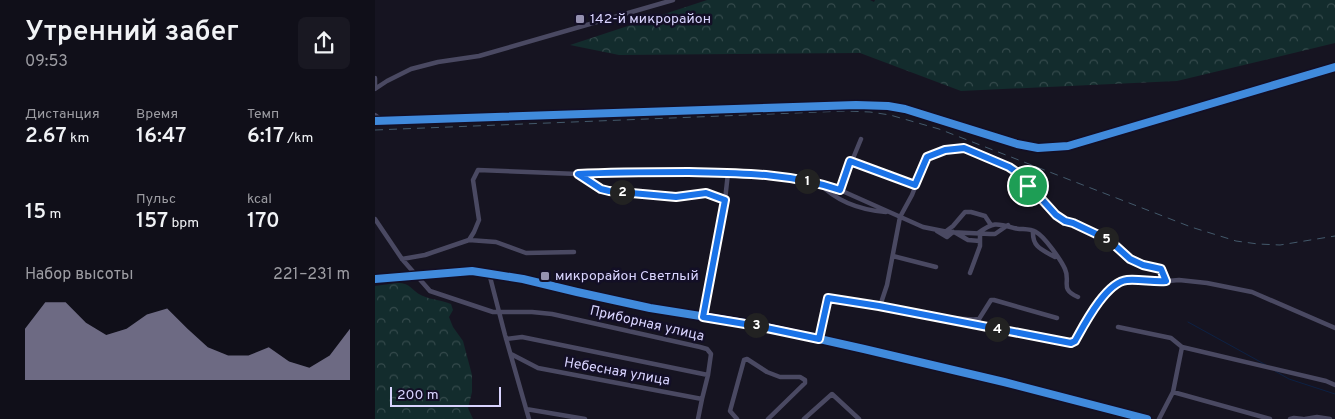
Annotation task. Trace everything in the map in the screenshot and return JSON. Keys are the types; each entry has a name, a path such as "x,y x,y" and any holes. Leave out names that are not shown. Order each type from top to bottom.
{"street":[{"path":"375,89 411,69 438,62 479,56 657,2 673,0"},
{"path":"375,121 856,104 905,109 1017,144 1038,148 1068,146 1335,67"},
{"path":"375,78 375,89"},
{"path":"375,115 383,120"},
{"path":"840,190 850,161 861,139"},
{"path":"879,306 885,291 900,217 927,157 945,150 964,148 1009,167 1018,173 1056,215 1065,221 1109,240 1130,259 1143,265 1161,269 1166,281"},
{"path":"850,161 915,185"},
{"path":"469,240 479,220 473,180 478,170 578,174 728,172 792,178 819,183 840,190 923,227 945,232 995,234 1009,226"},
{"path":"703,317 725,200 728,172"},
{"path":"578,174 601,189 609,191 676,197 706,193 725,200"},
{"path":"819,183 829,194 846,203 875,211 890,212"},
{"path":"945,232 965,212 985,216 991,225"},
{"name":"Приборная улица","path":"375,219 402,259 430,291 499,313 532,312 552,314 707,349 711,354 702,399"},
{"path":"978,234 991,225 1000,223 1033,230 1042,236 1065,268 1067,289 1071,294 1078,297"},
{"path":"936,230 947,237 954,232"},
{"path":"1033,230 1032,239 1035,244 1057,258"},
{"path":"954,232 968,240 980,241"},
{"path":"970,273 980,241 978,234"},
{"path":"402,259 425,255 469,240 496,242 526,253 575,252"},
{"path":"893,256 935,267"},
{"path":"375,279 472,271 523,279 586,294 819,339 1004,382 1147,419"},
{"path":"489,273 529,419"},
{"path":"819,339 828,298 1071,343 1075,341 1092,310 1119,282 1127,280 1179,280 1207,283 1251,292 1335,328"},
{"path":"947,320 959,318 979,319 991,300 1057,318"},
{"path":"1118,327 1171,338 1182,348 1326,381 1335,385"},
{"path":"506,339 522,337 708,375"},
{"path":"1159,419 1173,392 1182,348"},
{"name":"Небесная улица","path":"511,354 538,368 702,399"},
{"path":"737,419 730,411 744,360 747,359 779,378 800,377 805,380 805,383 768,419"},
{"path":"1173,392 1270,419"},
{"path":"804,419 832,394 859,419"},
{"path":"697,419 702,399"},
{"path":"526,409 585,419"},
{"path":"1290,419 1317,417 1330,419"}],"green space":[{"path":"707,0 870,0 874,2 875,0 1335,0 1335,43 1177,81 961,91 860,53 619,55 570,45"},
{"path":"397,283 409,286 423,296 451,304 453,310 449,317 453,327 463,341 472,375 472,392 468,408 473,419 375,419 375,286"}],"waterway":[{"path":"1188,322 1266,365"},
{"path":"1275,371 1289,379 1335,394"}],"railway":[{"path":"375,130 845,111 870,112 890,115 939,129 1191,227 1236,241 1280,245 1335,236"}],"cycle path":[{"path":"375,121 856,105 888,106 905,109 1017,144 1038,148 1068,146 1335,67"},
{"path":"375,279 472,271 523,279 650,308 757,325 864,349 1004,382 1147,419"}],"place":[{"name":"142-й микрорайон","path":"580,19"},
{"name":"микрорайон Светлый","path":"545,276"}],"route":[{"path":"964,148 1009,167 1018,173 1028,186 1056,215 1065,221 1109,240 1130,259 1143,265 1161,269 1166,281 1127,280 1119,282 1092,310 1075,341 1071,343 828,298 819,339 703,317 725,200 706,193 676,197 609,191 601,189 578,174 728,172 792,178 821,183 840,190 850,161 915,185 927,157 945,150 964,148"}]}
